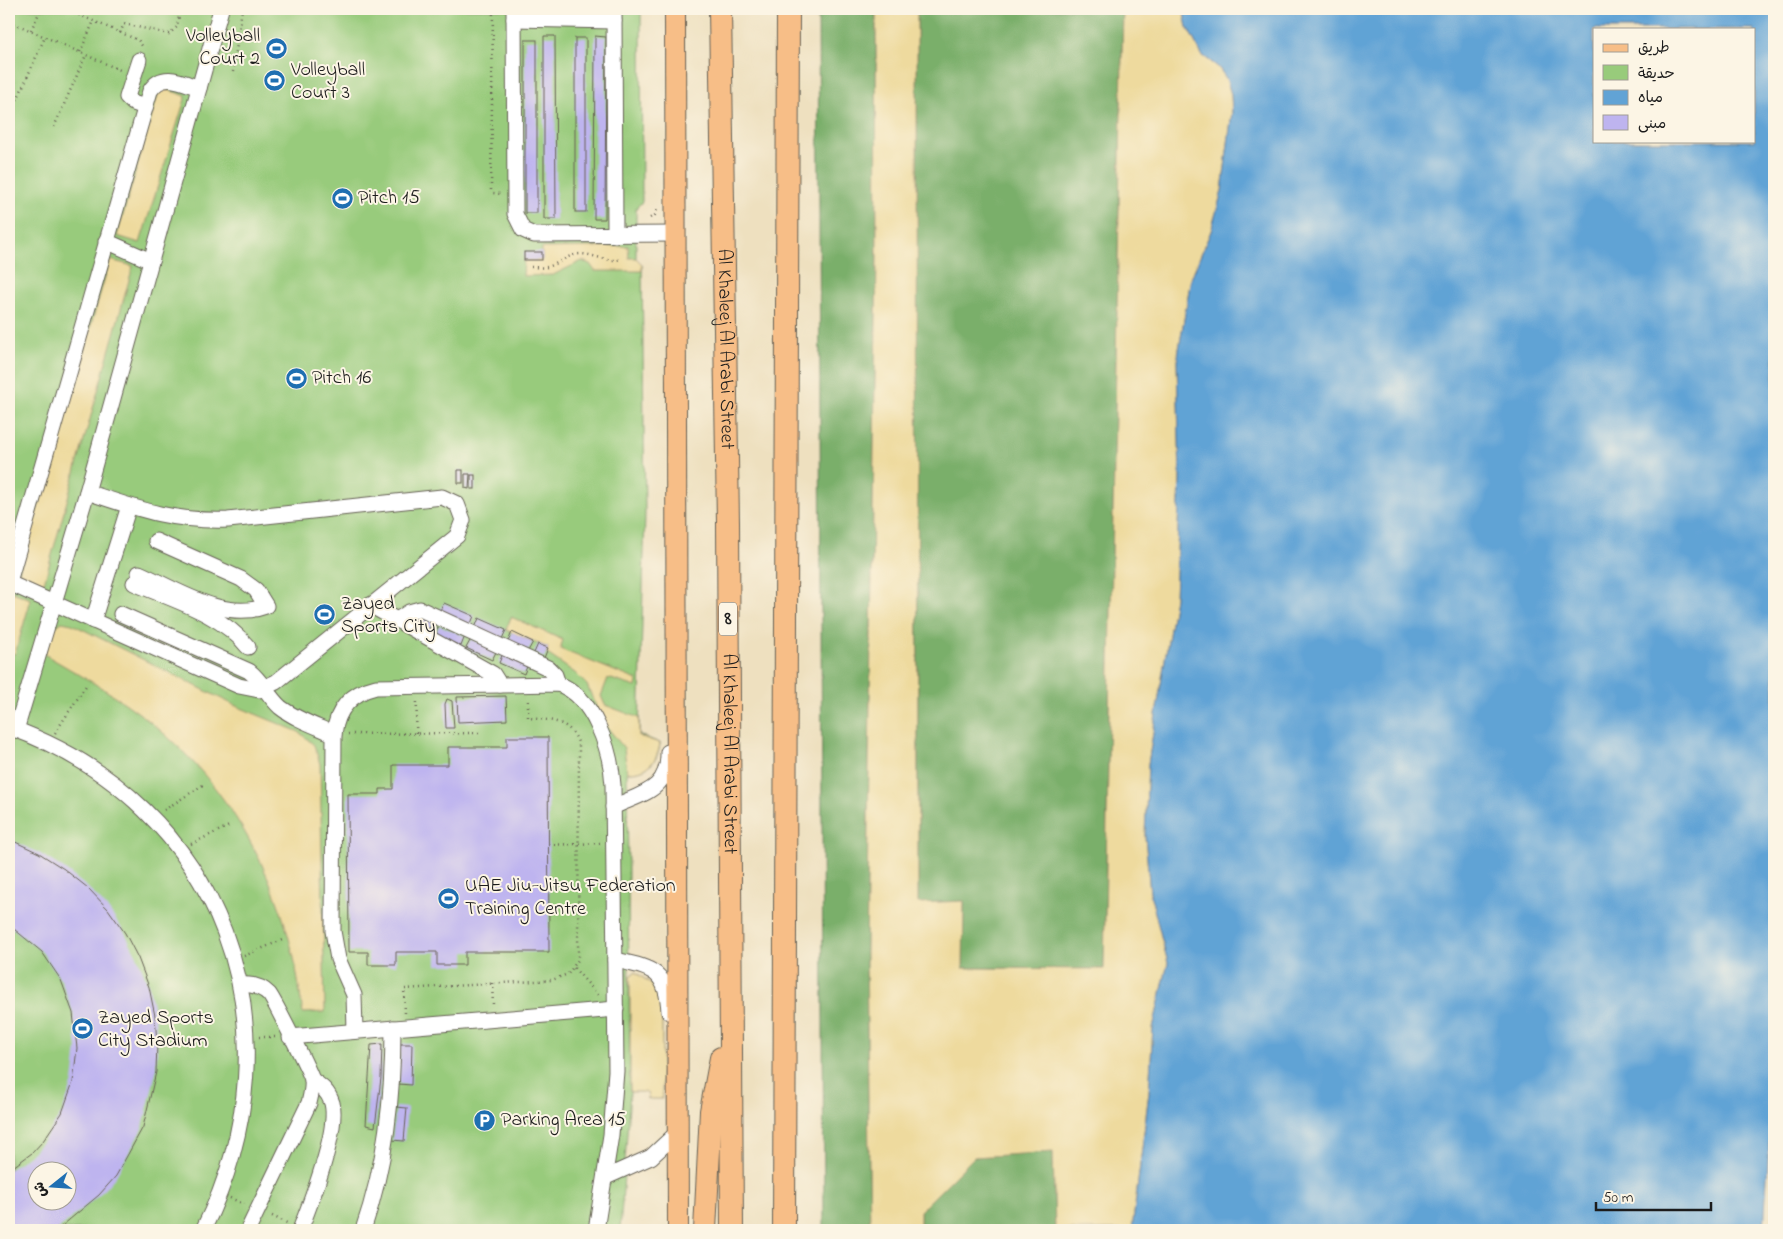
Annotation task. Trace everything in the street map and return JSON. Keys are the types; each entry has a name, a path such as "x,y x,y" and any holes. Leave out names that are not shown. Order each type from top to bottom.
{"highway":[{"name":"Al Khaleej Al Arabi Street","path":"720,9 728,523 732,1230"},
{"path":"784,1230 788,9"},
{"path":"705,1230 711,1112 718,1068 731,1023"}],"main road":[{"path":"675,9 678,1230"}],"lane":[{"path":"203,1230 225,1182 236,1146 246,1091 247,1037 240,985 234,960 215,908 179,849 152,818 100,772 49,742 13,728 86,492 221,9"},
{"path":"614,235 614,15 514,14 515,194 517,220 528,233 540,236 614,235 676,234"},
{"path":"139,60 127,96 133,103 146,107"},
{"path":"86,492 155,515 200,521 228,520 442,497 457,504 463,520 457,536 276,682 266,688 245,688 9,583 106,241 153,86 162,80 174,79 199,88"},
{"path":"106,241 151,262"},
{"path":"93,621 128,506"},
{"path":"156,542 241,579 256,590 266,606 248,611 228,611 137,578 216,619 234,631 248,647"},
{"path":"370,605 493,674 500,685"},
{"path":"398,620 409,612 420,609 548,668 555,675 558,684"},
{"path":"121,614 249,671 266,688 274,701 287,712 334,734"},
{"path":"355,1031 354,995 338,959 333,940 334,734 338,715 350,699 357,694 376,687 558,684 576,693 583,701 601,735 612,771 615,960 609,1009 614,1100 606,1178 596,1230"},
{"path":"613,807 657,785 664,777 668,761 668,706 677,693"},
{"path":"615,960 650,968 660,977 667,989 670,1028 678,1058"},
{"path":"240,985 253,986 270,995 278,1006 290,1036 312,1080 309,1103 248,1230"},
{"path":"290,1036 609,1009"},
{"path":"362,1230 378,1181 388,1131 399,1027"},
{"path":"300,1230 320,1174 333,1116 332,1104 327,1092 312,1080"},
{"path":"606,1178 651,1157 666,1146 678,1132"}],"path":[{"path":"31,30 41,9"},
{"path":"64,9 138,40 142,44 139,60"},
{"path":"120,32 124,24 170,34 177,27 180,9"},
{"path":"234,72 242,9"},
{"path":"493,9 492,191 494,194 515,194"},
{"path":"9,21 133,76"},
{"path":"80,52 94,21"},
{"path":"13,109 46,36"},
{"path":"54,127 86,55"},
{"path":"642,219 652,218 658,208"},
{"path":"531,266 548,266 576,254 589,255 611,261 622,259"},
{"path":"49,742 87,684"},
{"path":"399,1027 404,988 552,980 561,978 574,968 579,952 579,745 576,736 563,723 528,718 528,684"},
{"path":"416,733 417,686"},
{"path":"334,734 482,733"},
{"path":"152,818 203,785"},
{"path":"179,849 231,826"},
{"path":"549,845 614,843"},
{"path":"234,960 282,940"},
{"path":"574,968 609,1009"},
{"path":"492,983 494,1019"},
{"path":"247,1037 290,1036"}],"green space":[{"name":"Zayed Sports City","path":"9,9 641,9 642,202 636,208 636,258 642,264 645,513 639,735 660,743 657,756 650,765 634,772 627,772 630,1092 620,1230 9,1230"},
{"path":"818,9 876,9 877,258 866,954 870,1230 824,1230"},
{"path":"917,9 1123,9 1104,969 963,968 964,901 918,903"},
{"path":"1053,1151 1055,1230 920,1230 920,1211 974,1157"}],"sand":[{"path":"876,9 917,9 918,903 964,901 963,968 1104,969 1123,9 1183,9 1187,27 1202,55 1218,67 1226,78 1231,94 1232,112 1222,191 1211,231 1191,278 1177,361 1180,479 1175,598 1148,764 1145,836 1150,893 1168,963 1153,1028 1149,1092 1132,1230 1055,1230 1053,1152 974,1157 920,1211 920,1230 870,1230 866,954 877,258"},
{"path":"160,87 186,96 140,243 117,236"},
{"path":"628,246 629,258 636,258 642,264 642,271 595,271 590,264 582,261 553,275 523,276 524,260 542,260 542,248"},
{"path":"110,260 133,266 44,583 18,575"},
{"path":"13,592 31,599 15,654 9,652 9,601"},
{"path":"511,617 563,640 560,649 637,680 636,687 608,678 601,696 605,705 639,718 639,736 660,743 657,756 650,765 640,771 627,772 624,748 603,722 587,685 575,673 546,653 548,648 506,630"},
{"path":"62,622 72,624 236,706 299,732 314,745 320,764 325,1012 303,1013 293,954 281,912 253,847 235,817 215,788 192,761 167,737 140,714 117,698 44,654 53,628"},
{"path":"635,972 657,988 662,1002 662,1099 648,1099 647,1092 630,1092 630,976"}],"water":[{"path":"1183,9 1774,9 1774,1056 1764,1230 1132,1230 1149,1092 1153,1028 1168,963 1150,893 1145,836 1148,764 1175,598 1180,479 1177,361 1191,278 1211,231 1222,191 1232,112 1231,94 1226,78 1218,67 1202,55 1187,27"}],"building":[{"path":"544,36 555,36 556,219 544,219"},
{"path":"595,36 606,37 605,219 594,219"},
{"path":"575,38 586,38 586,212 575,212"},
{"path":"525,40 537,40 537,213 525,213"},
{"path":"524,252 542,252 542,260 524,260"},
{"path":"458,470 463,470 463,483 458,483"},
{"path":"465,474 470,474 469,489 465,488"},
{"path":"471,475 475,475 475,489 471,489"},
{"path":"444,603 474,616 470,626 439,612"},
{"path":"418,616 433,622 428,632 414,625"},
{"path":"479,618 506,630 502,639 475,628"},
{"path":"439,625 465,636 461,646 435,635"},
{"path":"512,632 533,642 528,651 508,642"},
{"path":"471,639 497,650 492,660 466,648"},
{"path":"538,644 548,648 544,658 534,653"},
{"path":"503,653 528,664 524,674 499,663"},
{"path":"506,696 507,720 458,722 457,697"},
{"path":"447,699 452,701 454,728 446,728 445,704"},
{"name":"UAE Jiu-Jitsu Federation Training Centre","path":"507,737 548,737 549,952 465,952 465,965 437,965 437,952 396,952 396,965 368,965 368,952 349,952 348,794 380,794 380,789 393,789 393,765 448,765 448,747 507,747"},
{"name":"Zayed Sports City Stadium","path":"9,839 39,853 64,869 88,888 108,909 125,933 138,958 149,987 155,1016 157,1043 156,1072 143,1127 116,1176 99,1195 57,1230 9,1230 9,1170 32,1153 43,1141 62,1113 73,1082 77,1048 73,1013 61,980 42,952 9,925"},
{"path":"382,1044 381,1078 375,1127 366,1125 371,1045"},
{"path":"400,1044 412,1044 411,1085 399,1084"},
{"path":"396,1107 407,1108 404,1141 392,1140"}],"place":[{"name":"Volleyball Court 2","path":"276,48"},
{"name":"Volleyball Court 3","path":"275,81"},
{"name":"Pitch 15","path":"342,198"},
{"name":"Pitch 16","path":"296,378"},
{"name":"Zayed Sports City","path":"325,615"},
{"name":"UAE Jiu-Jitsu Federation Training Centre","path":"449,898"},
{"name":"Zayed Sports City Stadium","path":"82,1029"},
{"name":"Parking Area 15","path":"485,1120"}]}
